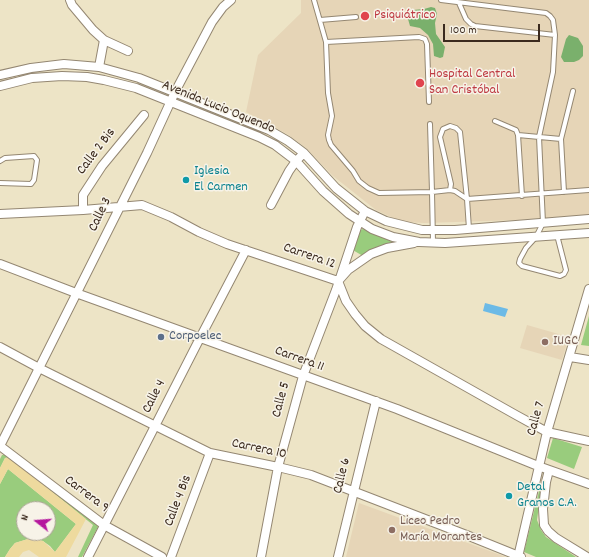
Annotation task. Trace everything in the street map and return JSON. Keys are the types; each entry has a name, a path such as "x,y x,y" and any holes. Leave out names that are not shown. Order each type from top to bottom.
{"street":[{"path":"70,0 72,5 92,30 104,40 128,51"},
{"name":"Calle 3","path":"0,446 175,92 212,22 223,7 231,0"},
{"path":"99,67 104,40"},
{"name":"Avenida Lucio Oquendo","path":"0,75 47,65 64,64 99,67 139,78 269,130 288,140 304,153 336,188 365,211 386,221 406,226 433,230 469,229 589,219"},
{"path":"47,65 46,73 49,77"},
{"name":"Avenida Lucio Oquendo","path":"0,86 32,78 87,76 136,88 275,145 296,161 323,190 359,222 393,237 419,242 433,242 589,233"},
{"name":"Calle 2 Bis","path":"83,210 83,195 85,191 102,166 144,114"},
{"path":"271,205 296,161 304,153"},
{"name":"Carrera 12","path":"0,214 83,210 142,205 227,244 338,281 346,301 355,314 365,326 381,339 546,432 589,441"},
{"name":"Calle 5","path":"261,557 278,467 302,376 336,290 359,222 365,211"},
{"path":"469,229 470,241"},
{"path":"338,281 348,270 371,254 387,248 419,242"},
{"path":"349,249 348,256 351,261 356,262 361,260"},
{"name":"Calle 4","path":"88,557 246,250"},
{"name":"Carrera 11","path":"0,264 302,376 376,401 538,466 589,484"},
{"name":"Calle 7","path":"519,557 546,432 570,357 589,290"},
{"name":"Carrera 10","path":"0,347 210,453 312,475 519,557"},
{"path":"570,357 589,360"},
{"name":"Calle 6","path":"338,557 376,401"},
{"name":"Carrera 9","path":"0,446 104,525 162,557"},
{"name":"Calle 4 Bis","path":"172,557 210,453"},
{"path":"549,470 543,509 544,525 548,532 556,538 587,557"}],"lane":[{"path":"441,0 546,13 553,20 555,35 552,72 539,137 543,223 536,237 526,248 519,263 522,266 560,276 564,274 566,270 557,235"},
{"path":"315,1 326,42 328,93 332,116 328,135 331,145 360,181 373,191 384,193 450,190 455,191 467,199 589,190"},
{"path":"459,3 466,18 475,26 555,35"},
{"path":"320,20 356,17"},
{"path":"326,42 419,37 424,39 427,44 429,102"},
{"path":"564,192 561,139 573,91"},
{"path":"495,121 516,130 518,135 522,196"},
{"path":"430,124 433,242"},
{"path":"450,190 451,184 440,137 443,129 450,126 456,128 460,132 469,229"},
{"path":"518,135 561,139"},
{"path":"0,161 5,158 34,156 38,160 34,180 31,184 0,183"}],"shaded area":[{"name":"Hospital Central San Cristóbal","path":"301,0 589,0 589,215 519,220 424,223 406,222 376,210 333,176 305,147 287,134 246,112 258,55 301,13"},
{"name":"IUGC","path":"527,325 569,337 562,360 520,348"},
{"name":"Liceo Pedro María Morantes","path":"359,503 506,557 346,557"}],"green space":[{"path":"431,7 435,8 437,14 435,23 436,34 445,47 443,57 440,58 434,56 433,44 428,35 420,28 410,26 408,19 408,16 413,10"},
{"path":"569,35 578,38 583,46 583,56 574,62 564,62 561,57 566,39"},
{"path":"363,229 393,242 363,256 351,249 360,230"},
{"path":"589,316 589,346 581,345"},
{"path":"553,438 582,447 574,469 547,458"},
{"path":"2,455 7,455 97,524 98,527 82,557 78,557 93,525 9,457 5,458 0,468 0,459"},
{"path":"8,469 48,501 16,501 16,541 22,541 15,543 5,557 0,557 0,484"},
{"path":"539,491 541,491 537,520 541,530 546,537 576,557 536,557 524,552"},
{"path":"56,508 76,524 55,552 43,541 56,541"}],"sand":[{"path":"9,457 86,519 66,557 39,557 29,550 23,552 19,557 5,557 15,543 22,541 43,541 55,552 76,524 56,508 56,501 48,501 8,469 0,484 0,468 5,458"}],"water":[{"path":"485,303 508,309 505,317 483,311"}],"place":[{"name":"Psiquiátrico","path":"365,16"},
{"name":"Hospital Central San Cristóbal","path":"420,83"},
{"name":"Iglesia El Carmen","path":"186,180"},
{"name":"Corpoelec","path":"161,337"},
{"name":"IUGC","path":"545,342"},
{"name":"Detal Granos C.A.","path":"509,496"},
{"name":"Liceo Pedro María Morantes","path":"392,530"}]}
